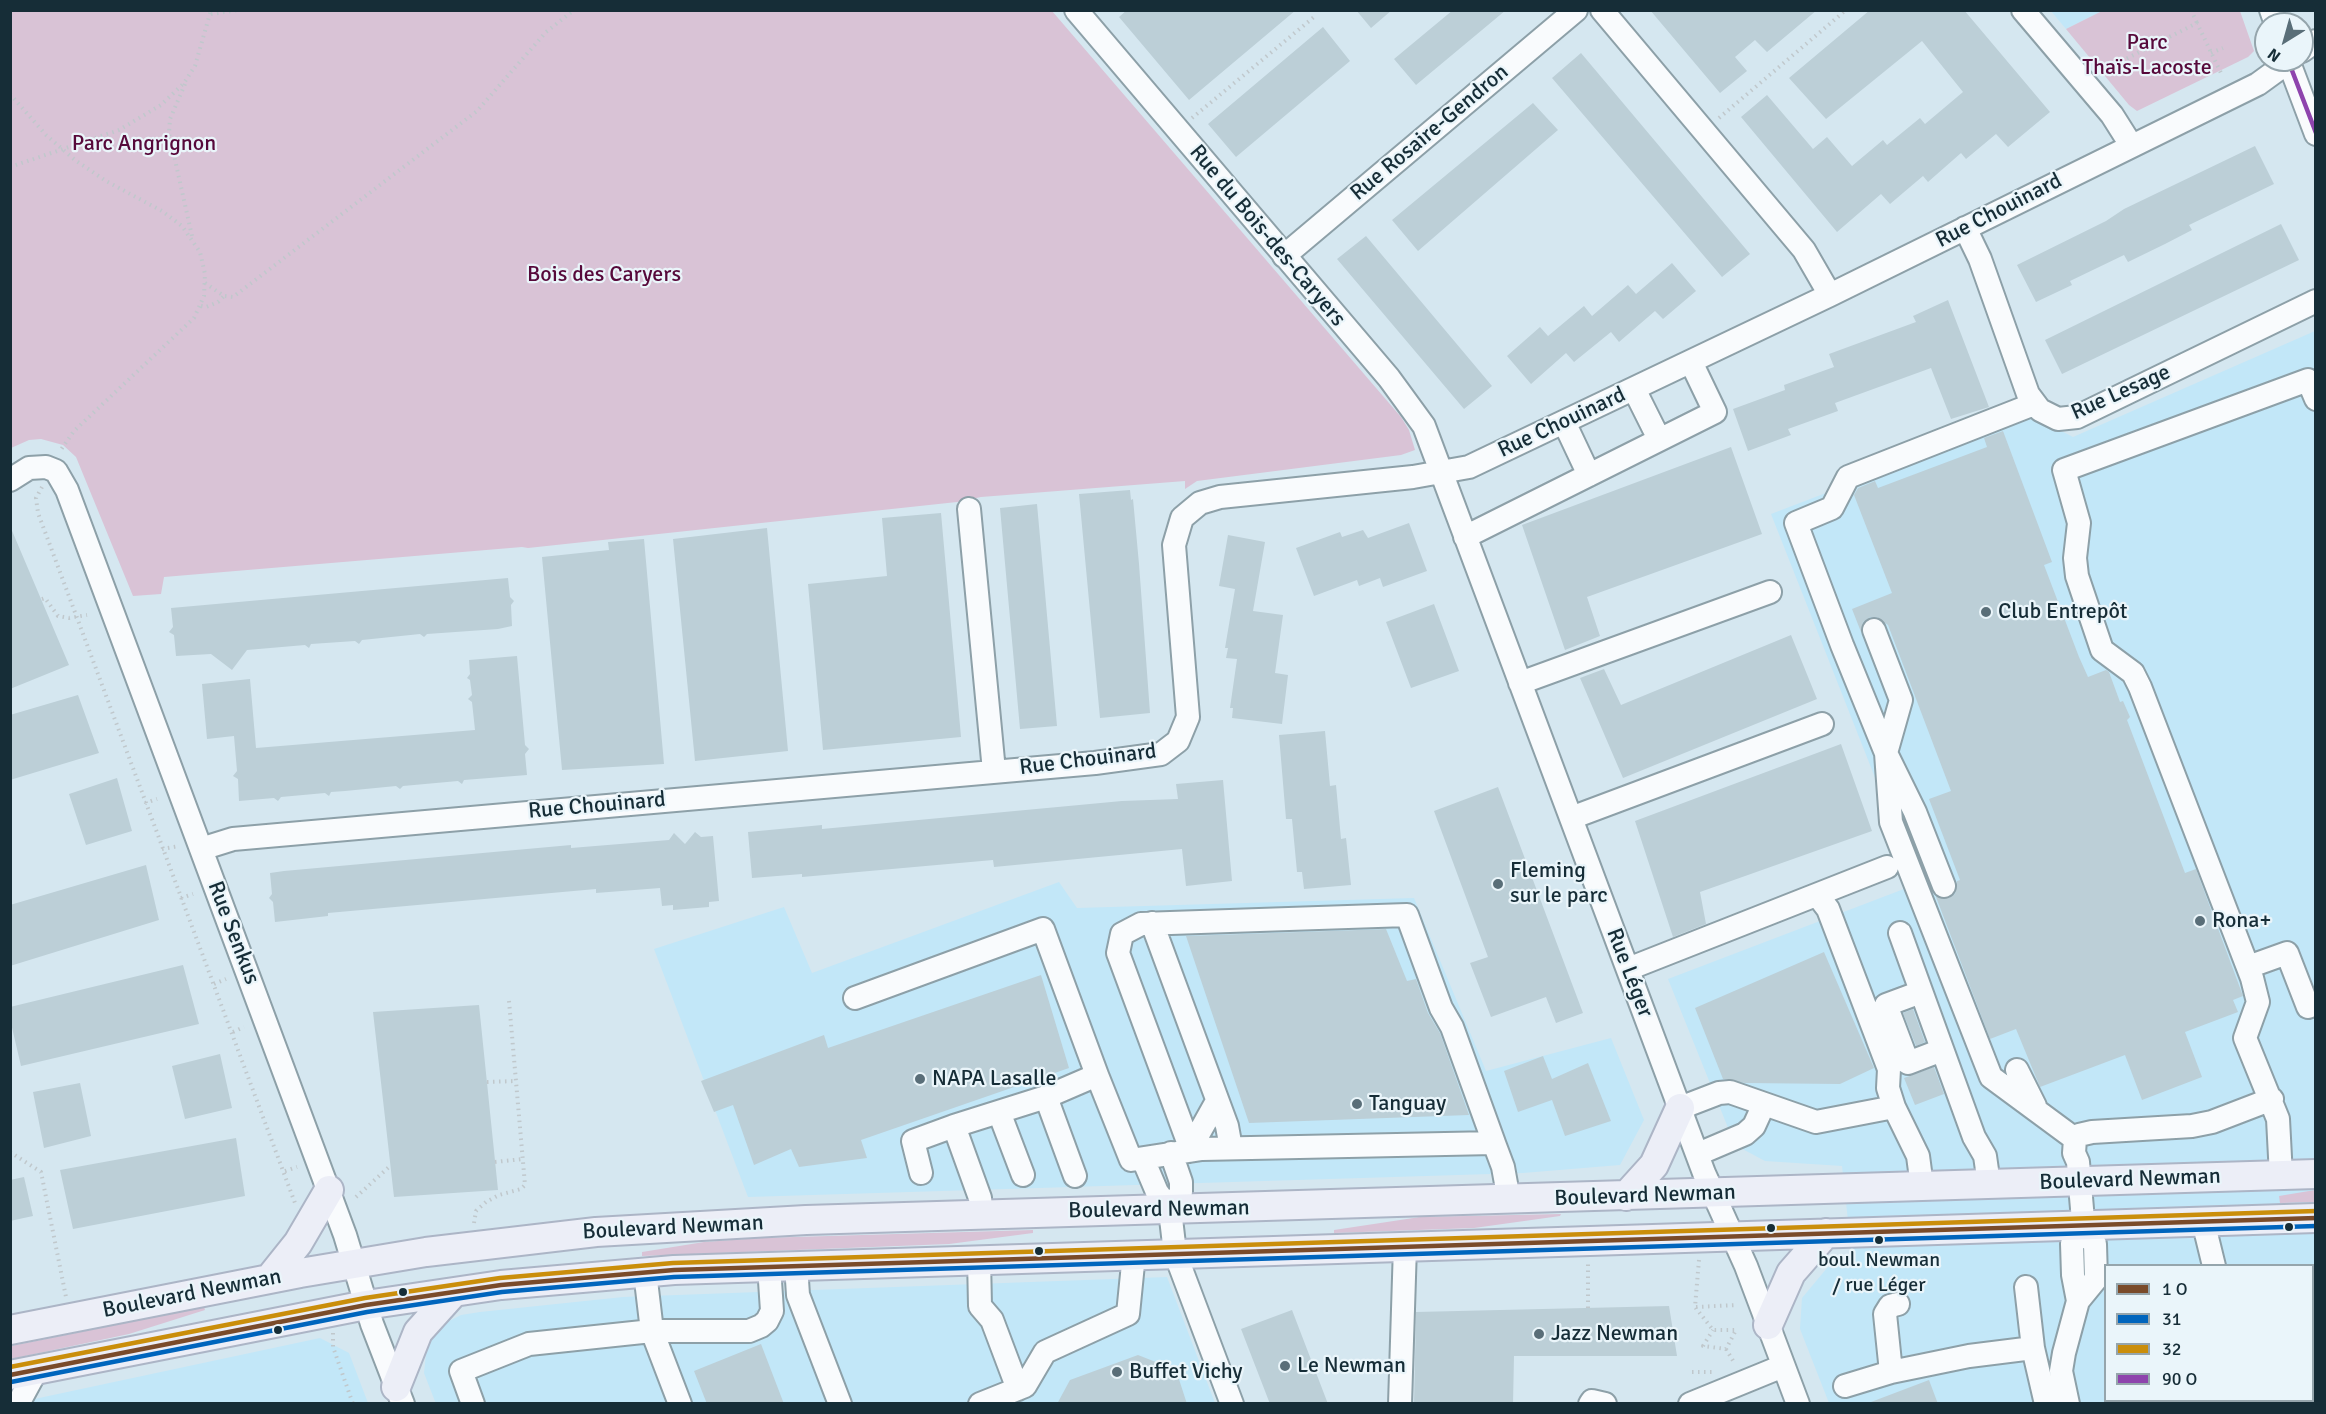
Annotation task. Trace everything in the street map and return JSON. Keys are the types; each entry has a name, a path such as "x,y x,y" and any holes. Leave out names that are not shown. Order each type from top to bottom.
{"main road":[{"path":"1626,1196 1654,1165 1680,1108"},
{"name":"Boulevard Newman","path":"10,1330 270,1278 426,1252 596,1232 806,1220 2316,1174"},
{"path":"270,1278 342,1194"},
{"name":"Boulevard Newman","path":"24,1372 366,1305 454,1292 645,1272 979,1258 1826,1233 2084,1229 2203,1221 2316,1218"},
{"path":"1757,1326 1791,1274 1826,1233"},
{"path":"399,1395 418,1332 454,1292"}],"street":[{"name":"Rue du Bois-des-Caryers","path":"1076,10 1417,414 1428,434 1442,473"},
{"name":"Rue Rosaire-Gendron","path":"1284,256 1576,10"},
{"path":"1602,10 1810,257 1830,295"},
{"path":"2023,10 2112,115 2131,146"},
{"name":"Rue Chouinard","path":"201,849 233,839 994,771 1156,755 1167,751 1178,741 1186,727 1188,710 1174,545 1182,518 1194,507 1220,498 1442,473 1469,466 1830,295 2258,84 2274,72"},
{"path":"2296,72 2316,134"},
{"name":"Rue Lesage","path":"1965,228 1980,259 2024,383 2034,404 2045,413 2058,419 2077,417 2316,301"},
{"path":"1465,537 1715,412 1691,362"},
{"path":"2281,1176 2279,1126 2272,1099 2245,1038 2258,1002 2248,967 2140,687 2133,673 2102,650 2078,576 2075,558 2079,523 2064,470 2308,380 2316,399"},
{"path":"1634,389 1659,440"},
{"path":"1944,886 1915,812 1886,753 1796,523 1832,508 1848,477 2034,404"},
{"path":"1564,422 1589,475"},
{"name":"Rue Senkus","path":"10,480 34,466 51,468 58,474 67,490 201,849 342,1194 354,1264 366,1305 399,1395"},
{"name":"Rue Léger","path":"1442,473 1680,1108 1732,1237 1757,1326 1784,1366 1798,1404"},
{"name":"Rue Chouinard","path":"969,509 994,771"},
{"path":"1520,683 1770,592"},
{"path":"1874,630 1901,700 1886,753 1891,822 1991,1077 2075,1139"},
{"path":"1571,819 1822,724"},
{"path":"1628,969 1887,867"},
{"path":"1818,896 1828,909 1889,1070 1888,1088 1894,1107 1918,1156 1922,1186"},
{"path":"1170,1210 1181,1192 1180,1152 1185,1132 1118,953 1119,939 1126,929 1152,923 1407,915 1441,1008 1452,1027 1503,1167 1509,1200"},
{"path":"1152,923 1229,1134 1231,1148"},
{"path":"855,998 1043,929 1131,1160 1180,1152 1231,1148 1494,1143"},
{"path":"1900,933 1974,1137 1985,1156 1989,1184"},
{"path":"2248,967 2287,953 2308,1007 2316,1004"},
{"path":"1921,992 1886,1005 1908,1063 1942,1050"},
{"path":"2017,1070 2037,1110"},
{"path":"921,1173 913,1141 1046,1096 1097,1075"},
{"path":"1680,1108 1719,1093 1730,1092 1816,1122 1894,1107"},
{"path":"1046,1096 1076,1176"},
{"path":"2068,1404 2062,1380 2062,1361 2078,1301 2096,1279 2095,1244 2084,1229 2080,1182 2074,1153 2075,1139 2079,1135 2092,1132 2192,1126 2212,1122 2272,1099"},
{"path":"1180,1152 1217,1101"},
{"path":"1698,1154 1745,1134 1757,1121 1764,1104"},
{"path":"999,1112 1023,1175"},
{"path":"954,1126 980,1198 982,1216"},
{"path":"1143,1159 1157,1192 1170,1210 1175,1253 1232,1404"},
{"path":"2203,1221 2214,1264"},
{"path":"1400,1404 1405,1246"},
{"path":"980,1404 1024,1386 1045,1353 1128,1314 1134,1254"},
{"path":"979,1258 980,1306 992,1320 1017,1389"},
{"path":"473,1404 461,1371 529,1344 652,1331 749,1331 761,1326 767,1321 772,1311 782,1265"},
{"path":"782,1265 798,1295 840,1404"},
{"path":"645,1272 652,1331 680,1404"},
{"path":"2026,1287 2033,1348 2046,1404"},
{"path":"1891,1372 1885,1314 1890,1306 1898,1304"},
{"path":"1845,1386 1891,1372 1969,1356 2033,1348"},
{"path":"1690,1404 1784,1366"},
{"path":"18,1404 24,1372"},
{"path":"1590,1404 1592,1401 1605,1404"}],"path":[{"path":"61,448 86,419 177,336 194,318 201,306 205,283 204,265 193,239 169,133 170,119 200,55 211,12 239,10"},
{"path":"205,283 224,296 233,297 477,111 546,32 574,10"},
{"path":"1717,120 1846,10"},
{"path":"2191,10 2221,73"},
{"path":"1192,118 1314,17"},
{"path":"2099,73 2197,23"},
{"path":"2139,44 2143,52"},
{"path":"2211,53 2223,48"},
{"path":"10,167 119,130 138,121 161,105 188,78"},
{"path":"10,94 61,150 106,181 171,217 193,239"},
{"path":"201,306 211,305 224,296"},
{"name":"Rue Senkus","path":"37,497 38,513 162,849 285,1171 296,1212"},
{"path":"42,599 45,598 50,608 58,616 87,615"},
{"path":"146,803 157,799"},
{"path":"162,849 176,846"},
{"path":"181,898 192,894"},
{"path":"214,984 226,979"},
{"path":"474,1227 474,1218 481,1206 499,1194 517,1191 525,1185 509,1001"},
{"path":"233,1032 244,1027"},
{"path":"487,1082 516,1081"},
{"path":"10,1152 41,1172 67,1299"},
{"path":"495,1162 523,1159"},
{"path":"342,1194 390,1166"},
{"path":"285,1171 297,1167"},
{"path":"1699,1257 1695,1307 1713,1330"},
{"path":"1588,1258 1588,1308"},
{"path":"1695,1307 1737,1305"},
{"path":"1713,1330 1736,1330 1757,1326"},
{"path":"1713,1330 1703,1346 1726,1349"},
{"path":"1726,1349 1736,1330"},
{"path":"333,1334 333,1347 353,1404"},
{"path":"1726,1349 1739,1371"}],"shaded area":[{"path":"2051,11 2102,11 2066,29"},
{"path":"2315,331 2315,1403 1829,1403 1800,1329 1802,1298 1827,1268 1852,1257 1842,1166 1765,1161 1735,1145 1668,979 1917,884 1771,514 2030,415 2073,437"},
{"path":"1059,882 1077,908 1414,898 1486,1071 1611,1038 1644,1120 1620,1165 1523,1173 748,1197 654,949 784,907 812,973"},
{"path":"1167,1277 1215,1403 436,1404 424,1373 427,1345 439,1326 461,1315 480,1312 623,1297"},
{"path":"320,1338 349,1353 368,1403 11,1404"}],"green space":[{"name":"Bois des Caryers","path":"11,10 1052,11 1401,417 1409,430 1415,450 1401,455 1197,481 1185,489 1185,481 981,497 957,502 528,548 164,577 161,594 133,596 76,457 63,445 41,439 29,440 11,448"},
{"name":"Parc Thaïs-Lacoste","path":"2102,11 2240,11 2254,51 2248,57 2137,111 2129,105 2066,29"},
{"path":"2315,1190 2315,1202 2280,1203 2279,1196"},
{"path":"1561,1214 1560,1216 1474,1228 1334,1233 1334,1230 1420,1217"},
{"path":"1033,1230 1033,1233 949,1244 642,1256 642,1252 704,1242 760,1238"},
{"path":"204,1307 205,1310 129,1334 11,1359 11,1346"}],"building":[{"path":"1127,10 1296,10 1189,100 1119,17"},
{"path":"1356,10 1392,10 1371,28"},
{"path":"1453,10 1506,10 1416,85 1394,59"},
{"path":"1650,10 1817,10 1767,52 1755,40 1735,57 1747,71 1720,93"},
{"path":"1870,10 1964,10 2050,112 2008,147 1996,134 1966,159 1961,153 1928,182 1923,176 1890,204 1881,194 1837,232 1741,117 1767,95 1813,149 1827,137 1852,166 1883,140 1887,145 1920,118 1925,124 1963,92 1922,41 1826,119 1789,78"},
{"path":"1323,27 1350,61 1236,157 1208,124"},
{"path":"1581,53 1750,254 1722,277 1552,78"},
{"path":"1533,103 1558,130 1418,251 1392,220"},
{"path":"2255,146 2274,184 2189,225 2192,230 2165,244 2128,262 2124,255 2070,281 2072,285 2036,302 2017,265 2106,221 2124,209"},
{"path":"2281,224 2299,260 2062,374 2045,340"},
{"path":"1366,236 1492,386 1464,409 1337,259"},
{"path":"1672,263 1696,291 1663,319 1655,311 1619,342 1611,332 1574,362 1566,353 1531,384 1507,356 1540,327 1548,336 1584,306 1592,316 1628,285 1636,294"},
{"path":"1948,300 1989,407 1951,419 1931,368 1835,403 1838,411 1788,429 1791,435 1748,451 1733,409 1785,390 1784,385 1834,367 1829,354 1916,322 1913,316"},
{"path":"2003,431 2052,562 2044,565 2079,657 2088,677 2106,670 2109,672 2120,702 2123,701 2130,717 2127,720 2185,873 2196,869 2243,996 2233,1000 2238,1012 2185,1032 2202,1077 2142,1100 2125,1055 2040,1087 2016,1029 1990,1039 1936,897 1949,898 1955,894 1957,881 1960,880 1929,799 1951,791 1888,625 1877,617 1870,617 1863,622 1861,632 1852,609 1892,593 1854,495 1858,488 1875,481 1878,488 1987,447 1984,438"},
{"path":"1731,447 1762,534 1587,597 1600,636 1565,650 1522,525"},
{"path":"1130,490 1131,500 1133,499 1139,564 1150,713 1100,718 1079,494"},
{"path":"1037,504 1057,726 1020,729 1000,508"},
{"path":"941,513 961,737 823,750 808,584 887,576 882,518"},
{"path":"1409,523 1427,571 1383,587 1380,578 1359,586 1357,580 1314,596 1296,548 1340,532 1342,537 1363,530 1368,538"},
{"path":"10,526 69,665 10,689"},
{"path":"767,528 788,751 695,761 673,539"},
{"path":"1228,535 1265,542 1253,611 1283,615 1275,673 1288,675 1282,724 1232,718 1233,708 1230,708 1237,659 1226,658 1228,648 1225,648 1235,589 1219,586"},
{"path":"644,539 664,764 562,770 542,557 609,550 608,542"},
{"path":"508,578 510,597 514,601 511,605 512,626 498,629 427,634 424,637 420,634 362,640 359,644 355,641 311,644 309,648 305,645 247,650 232,670 211,654 176,656 174,635 169,632 173,627 171,608"},
{"path":"1434,604 1459,671 1411,688 1386,622"},
{"path":"1791,635 1817,699 1623,778 1580,678 1604,669 1621,705"},
{"path":"517,656 525,745 529,749 525,754 527,775 464,780 462,784 458,781 403,786 400,789 396,786 331,792 329,796 325,793 281,797 278,801 274,798 239,801 238,779 233,776 237,771 234,736 207,739 202,684 250,679 256,748 475,730 472,702 468,699 472,695 470,680 467,678 470,674 469,660"},
{"path":"78,695 99,753 10,780 10,715"},
{"path":"1325,731 1330,786 1336,785 1341,839 1346,838 1351,885 1304,889 1302,872 1297,872 1292,819 1286,819 1279,735"},
{"path":"1841,744 1872,831 1700,892 1706,924 1673,937 1635,821"},
{"path":"117,778 132,831 86,845 69,794"},
{"path":"1223,780 1232,881 1186,886 1182,849 994,867 993,860 802,877 802,874 752,878 748,832 822,825 822,829 1122,801 1178,799 1176,784"},
{"name":"Fleming sur le parc","path":"1498,787 1583,1013 1556,1023 1546,997 1491,1017 1470,963 1488,957 1434,811"},
{"path":"695,832 701,837 713,836 719,901 709,902 709,907 673,910 673,905 662,906 660,888 596,893 596,889 328,913 328,916 275,922 273,902 269,898 272,894 270,873 571,845 571,848 669,840 674,833 685,844"},
{"path":"146,865 159,920 10,966 10,905"},
{"path":"1386,929 1407,981 1416,979 1428,1013 1440,1033 1469,1115 1249,1123 1186,936"},
{"path":"1824,952 1874,1068 1840,1084 1745,1083 1723,1079 1695,1008"},
{"path":"183,965 199,1024 21,1066 10,1019 10,1007"},
{"path":"1041,975 1069,1068 861,1140 867,1158 799,1167 791,1149 754,1165 733,1105 714,1112 701,1081 824,1035 828,1048"},
{"path":"479,1005 498,1190 394,1197 373,1012"},
{"path":"1913,1009 1925,1042 1916,1046 1903,1013"},
{"path":"220,1054 232,1108 185,1119 172,1066"},
{"path":"1543,1056 1552,1079 1588,1063 1611,1121 1565,1136 1552,1100 1518,1112 1504,1071"},
{"path":"1934,1067 1944,1094 1915,1105 1904,1078"},
{"path":"80,1083 91,1136 44,1148 33,1092"},
{"path":"236,1138 245,1196 73,1229 60,1170"},
{"path":"24,1177 33,1216 10,1221 10,1180"},
{"name":"Jazz Newman","path":"1669,1306 1677,1356 1514,1356 1513,1404 1414,1404 1416,1312"},
{"name":"Le Newman","path":"1292,1310 1328,1404 1270,1404 1241,1329"},
{"path":"761,1344 784,1404 707,1404 694,1371"},
{"path":"1138,1355 1176,1370 1187,1404 1057,1404 1070,1380"},
{"path":"1929,1380 1938,1404 1871,1404 1871,1402"}],"transit line":[{"path":"2293,72 2316,133"},
{"name":"32","path":"10,1367 365,1298 500,1278 673,1263 2316,1211"},
{"path":"10,1375 366,1305 501,1285 674,1270 2316,1218"},
{"name":"31","path":"11,1382 367,1312 502,1292 674,1277 2316,1226"}],"place":[{"name":"Club Entrepôt","path":"1986,612"},
{"name":"Fleming sur le parc","path":"1498,884"},
{"name":"Rona+","path":"2200,921"},
{"name":"NAPA Lasalle","path":"920,1079"},
{"name":"Tanguay","path":"1357,1104"},
{"name":"boul. Newman / rue Léger","path":"1879,1240"},
{"name":"Jazz Newman","path":"1539,1334"},
{"name":"Le Newman","path":"1285,1366"},
{"name":"Buffet Vichy","path":"1117,1372"}],"park label":[{"name":"Parc Angrignon","path":"144,144"}]}
